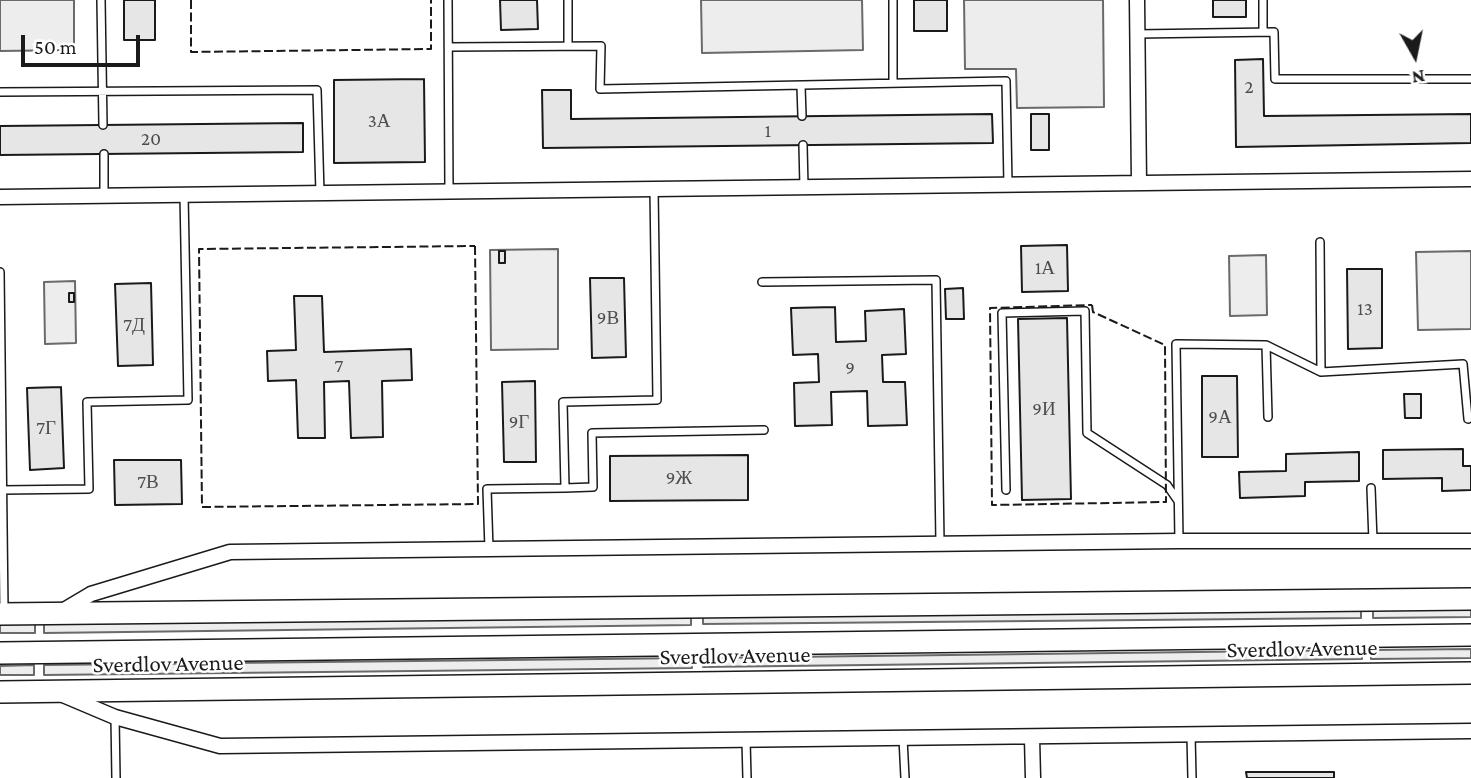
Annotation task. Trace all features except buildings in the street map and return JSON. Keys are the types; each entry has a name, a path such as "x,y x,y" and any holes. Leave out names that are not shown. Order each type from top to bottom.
{"main road":[{"path":"2,614 1471,598"},
{"name":"Sverdlov Avenue","path":"0,653 1471,635"},
{"name":"Sverdlov Avenue","path":"0,692 1471,673"}],"street":[{"path":"1137,0 1139,183"},
{"path":"0,197 1471,180"},
{"path":"58,614 91,594 230,552 1179,541 1471,541"},
{"path":"55,692 115,717 220,746 1471,731"},
{"path":"1032,738 1032,778"}],"lane":[{"path":"102,0 103,125"},
{"path":"448,0 449,191"},
{"path":"568,0 568,46"},
{"path":"893,0 893,83"},
{"path":"1263,0 1263,33"},
{"path":"1137,34 1274,32 1275,79 1471,79"},
{"path":"449,47 601,46 600,89 1006,81 1008,185"},
{"path":"801,86 802,116"},
{"path":"0,92 317,90 320,193"},
{"path":"803,145 804,187"},
{"path":"104,154 104,195"},
{"path":"565,488 563,402 657,400 654,189"},
{"path":"2,490 89,489 87,402 188,400 184,194"},
{"path":"1320,242 1321,372"},
{"path":"0,271 2,614"},
{"path":"762,282 936,280 941,449 940,544"},
{"path":"1006,490 1002,313 1085,311 1087,433 1167,485 1178,501"},
{"path":"1179,541 1176,344 1266,345 1321,372 1463,364 1471,358"},
{"path":"1266,345 1268,417"},
{"path":"1463,364 1468,419"},
{"path":"489,549 487,489 593,487 592,433 764,430"},
{"path":"1371,488 1373,541"},
{"path":"115,717 116,778"},
{"path":"1191,735 1192,778"},
{"path":"903,738 905,778"},
{"path":"746,740 747,778"}],"shaded area":[{"path":"0,0 74,0 74,50 0,51"},
{"path":"701,0 862,0 863,50 702,53"},
{"path":"964,0 1103,0 1104,107 1017,108 1016,69 965,69"},
{"path":"558,249 558,349 491,350 490,250"},
{"path":"1471,251 1471,329 1418,330 1416,252"},
{"path":"1266,255 1267,315 1230,316 1229,256"},
{"path":"75,281 76,343 45,344 44,282"},
{"path":"1471,607 1471,617 1373,618 1373,608"},
{"path":"1361,608 1361,618 703,624 703,615"},
{"path":"691,616 691,625 44,633 44,624"},
{"path":"35,623 35,633 0,633 0,624"},
{"path":"1471,649 1471,658 1371,659 1371,650"},
{"path":"1362,650 1362,659 703,667 703,658"},
{"path":"692,658 692,668 44,675 44,665"},
{"path":"34,665 34,675 0,675 0,666"}],"fence":[{"path":"191,0 191,52 431,49 431,0"},
{"path":"475,246 478,504 202,507 199,249 475,246"},
{"path":"1092,305 1093,312 1165,345 1166,502 992,505 990,308 1092,305"}]}
